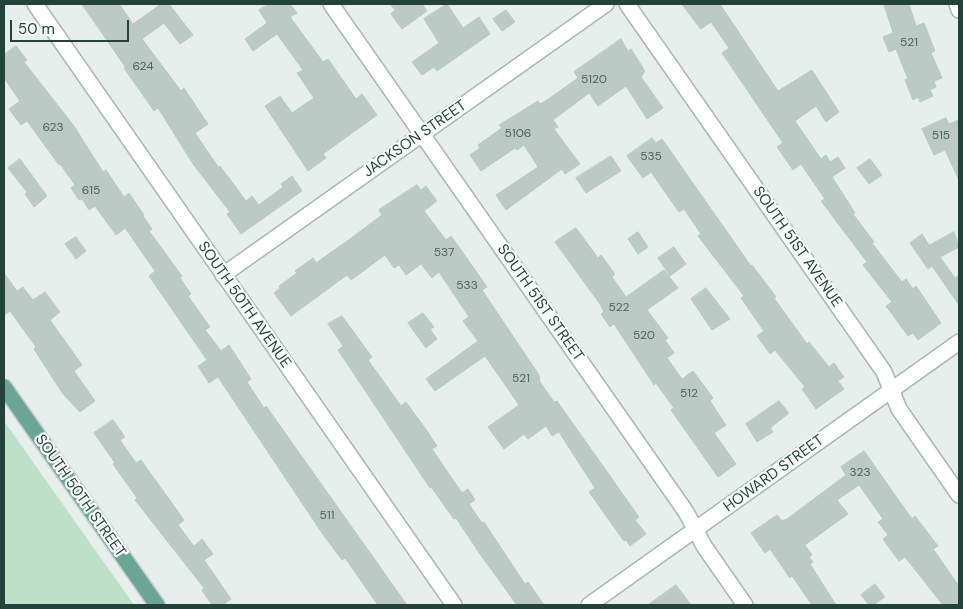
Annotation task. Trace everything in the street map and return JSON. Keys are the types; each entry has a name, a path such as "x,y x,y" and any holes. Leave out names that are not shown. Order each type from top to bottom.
{"main road":[{"name":"SOUTH 50TH STREET","path":"4,387 157,605"}],"street":[{"name":"SOUTH 50TH AVENUE","path":"35,4 454,605"},
{"name":"SOUTH 51ST STREET","path":"331,4 686,512 704,546 745,605"},
{"name":"JACKSON STREET","path":"223,275 606,4"},
{"name":"SOUTH 51ST AVENUE","path":"627,4 884,372 899,409 959,495"},
{"path":"957,4 959,10"},
{"name":"HOWARD STREET","path":"589,605 959,342"}],"green space":[{"path":"4,421 134,605 4,605"}],"building":[{"path":"82,4 119,4 133,24 161,4 169,4 193,35 180,44 164,23 142,39 181,91 184,88 208,124 195,133 219,168 220,166 246,201 252,196 259,205 283,187 281,184 292,176 302,191 241,234 227,214 230,212 193,164 158,108 154,111"},
{"path":"269,4 290,4 297,13 290,17 323,62 328,59 356,99 362,94 377,115 323,154 326,158 308,171 265,106 280,96 292,113 314,98 297,73 303,70 277,34 253,51 245,39 267,23 259,10"},
{"path":"390,4 422,4 427,11 402,29 391,14 395,10"},
{"path":"447,4 463,28 479,17 490,34 437,71 434,67 422,75 412,62 439,43 424,19"},
{"path":"682,4 720,4 778,91 812,70 839,112 826,122 816,106 795,121 821,159 826,155 830,162 838,157 845,168 832,177 855,213 853,214 874,242 872,243 902,282 906,279 913,289 916,286 941,323 918,340 913,333 908,336 886,306 892,302 863,265 867,262 821,201 825,199 801,164 793,170 777,147 783,143 722,53 729,48 711,22 701,29"},
{"path":"884,4 909,4 916,26 924,23 935,51 931,53 942,78 934,81 936,87 930,90 933,96 920,102 918,97 913,100 905,80 908,79 896,49 889,52 883,37 893,33"},
{"path":"506,10 515,22 502,31 493,19"},
{"path":"621,39 628,51 631,49 645,71 641,77 663,108 647,119 626,86 598,106 589,93 553,120 558,127 554,129 580,164 565,174 562,169 506,210 496,195 538,167 524,145 517,150 515,148 481,171 470,155 480,148 478,145 502,128 499,125 538,101 540,104 547,100 578,78 574,72"},
{"path":"16,46 27,60 24,62 74,126 103,172 106,170 124,197 129,193 152,229 149,231 182,276 180,278 191,294 188,296 210,327 205,330 221,351 229,345 251,379 247,382 264,408 266,406 407,605 378,605 345,558 342,560 322,533 218,377 209,383 198,366 207,360 149,276 155,271 125,228 116,235 95,206 89,210 82,199 79,200 71,188 75,185 27,121 21,125 9,109 20,101 4,78 4,55"},
{"path":"946,118 949,124 959,120 959,180 945,150 934,155 922,129"},
{"path":"652,138 656,143 662,139 751,266 776,297 774,298 807,344 809,342 829,367 834,363 844,377 838,381 844,389 816,409 802,389 805,387 775,350 770,354 757,336 764,331 741,298 744,296 698,236 701,234 684,209 679,212 651,172 643,178 627,156"},
{"path":"611,156 621,171 586,193 576,178"},
{"path":"20,159 47,196 34,207 25,194 27,192 8,168"},
{"path":"870,159 882,175 869,184 857,168"},
{"path":"417,185 421,190 426,186 437,201 424,211 446,240 451,236 473,267 487,287 482,290 539,375 540,382 554,402 557,401 639,517 635,520 646,534 630,546 626,540 624,541 589,492 595,488 559,432 552,436 546,426 528,439 524,434 504,449 488,427 519,405 485,356 435,391 426,379 478,341 463,321 469,317 439,272 432,278 421,264 406,275 399,265 394,268 385,255 351,280 347,275 291,316 274,293 280,288 279,286 297,273 295,271 313,258 316,263 382,215 379,210"},
{"path":"576,228 598,258 601,255 615,274 612,277 626,297 664,270 678,288 647,310 668,338 665,340 674,353 667,358 682,379 693,371 713,398 710,401 726,425 714,433 736,464 718,477 671,410 674,408 656,383 654,385 614,324 610,327 601,314 604,312 600,304 555,242"},
{"path":"638,232 648,247 638,254 628,239"},
{"path":"954,232 959,247 940,257 955,278 959,275 959,305 932,266 928,269 910,243 922,234 929,245"},
{"path":"76,237 86,251 76,259 65,244"},
{"path":"674,247 686,264 670,276 658,258"},
{"path":"4,273 17,291 23,287 33,300 45,292 60,312 50,320 82,365 74,371 95,401 80,412 63,394 34,349 36,347 10,311 4,315"},
{"path":"706,288 730,319 712,330 691,299"},
{"path":"423,313 434,327 430,329 437,339 426,348 408,323"},
{"path":"342,316 372,357 368,360 401,406 406,402 425,428 437,446 432,449 462,493 468,489 475,500 469,504 482,523 484,522 525,584 528,582 544,605 517,605 456,518 454,519 430,488 338,350 343,346 328,324"},
{"path":"779,401 789,413 770,428 773,432 757,442 746,424"},
{"path":"113,420 125,437 120,440 136,463 141,460 184,520 178,525 194,546 202,539 213,554 204,560 231,599 222,605 212,605 202,590 204,588 135,500 137,498 94,433"},
{"path":"864,451 912,519 915,516 938,546 933,549 959,586 959,605 943,605 905,557 899,561 883,539 888,535 878,522 883,519 859,485 837,500 848,514 805,545 812,555 809,557 813,562 810,564 836,605 812,605 770,549 765,553 751,533 777,515 782,521 787,519 846,475 841,467"},
{"path":"875,584 885,597 873,605 869,605 861,595"},
{"path":"676,585 691,605 648,605"}]}
